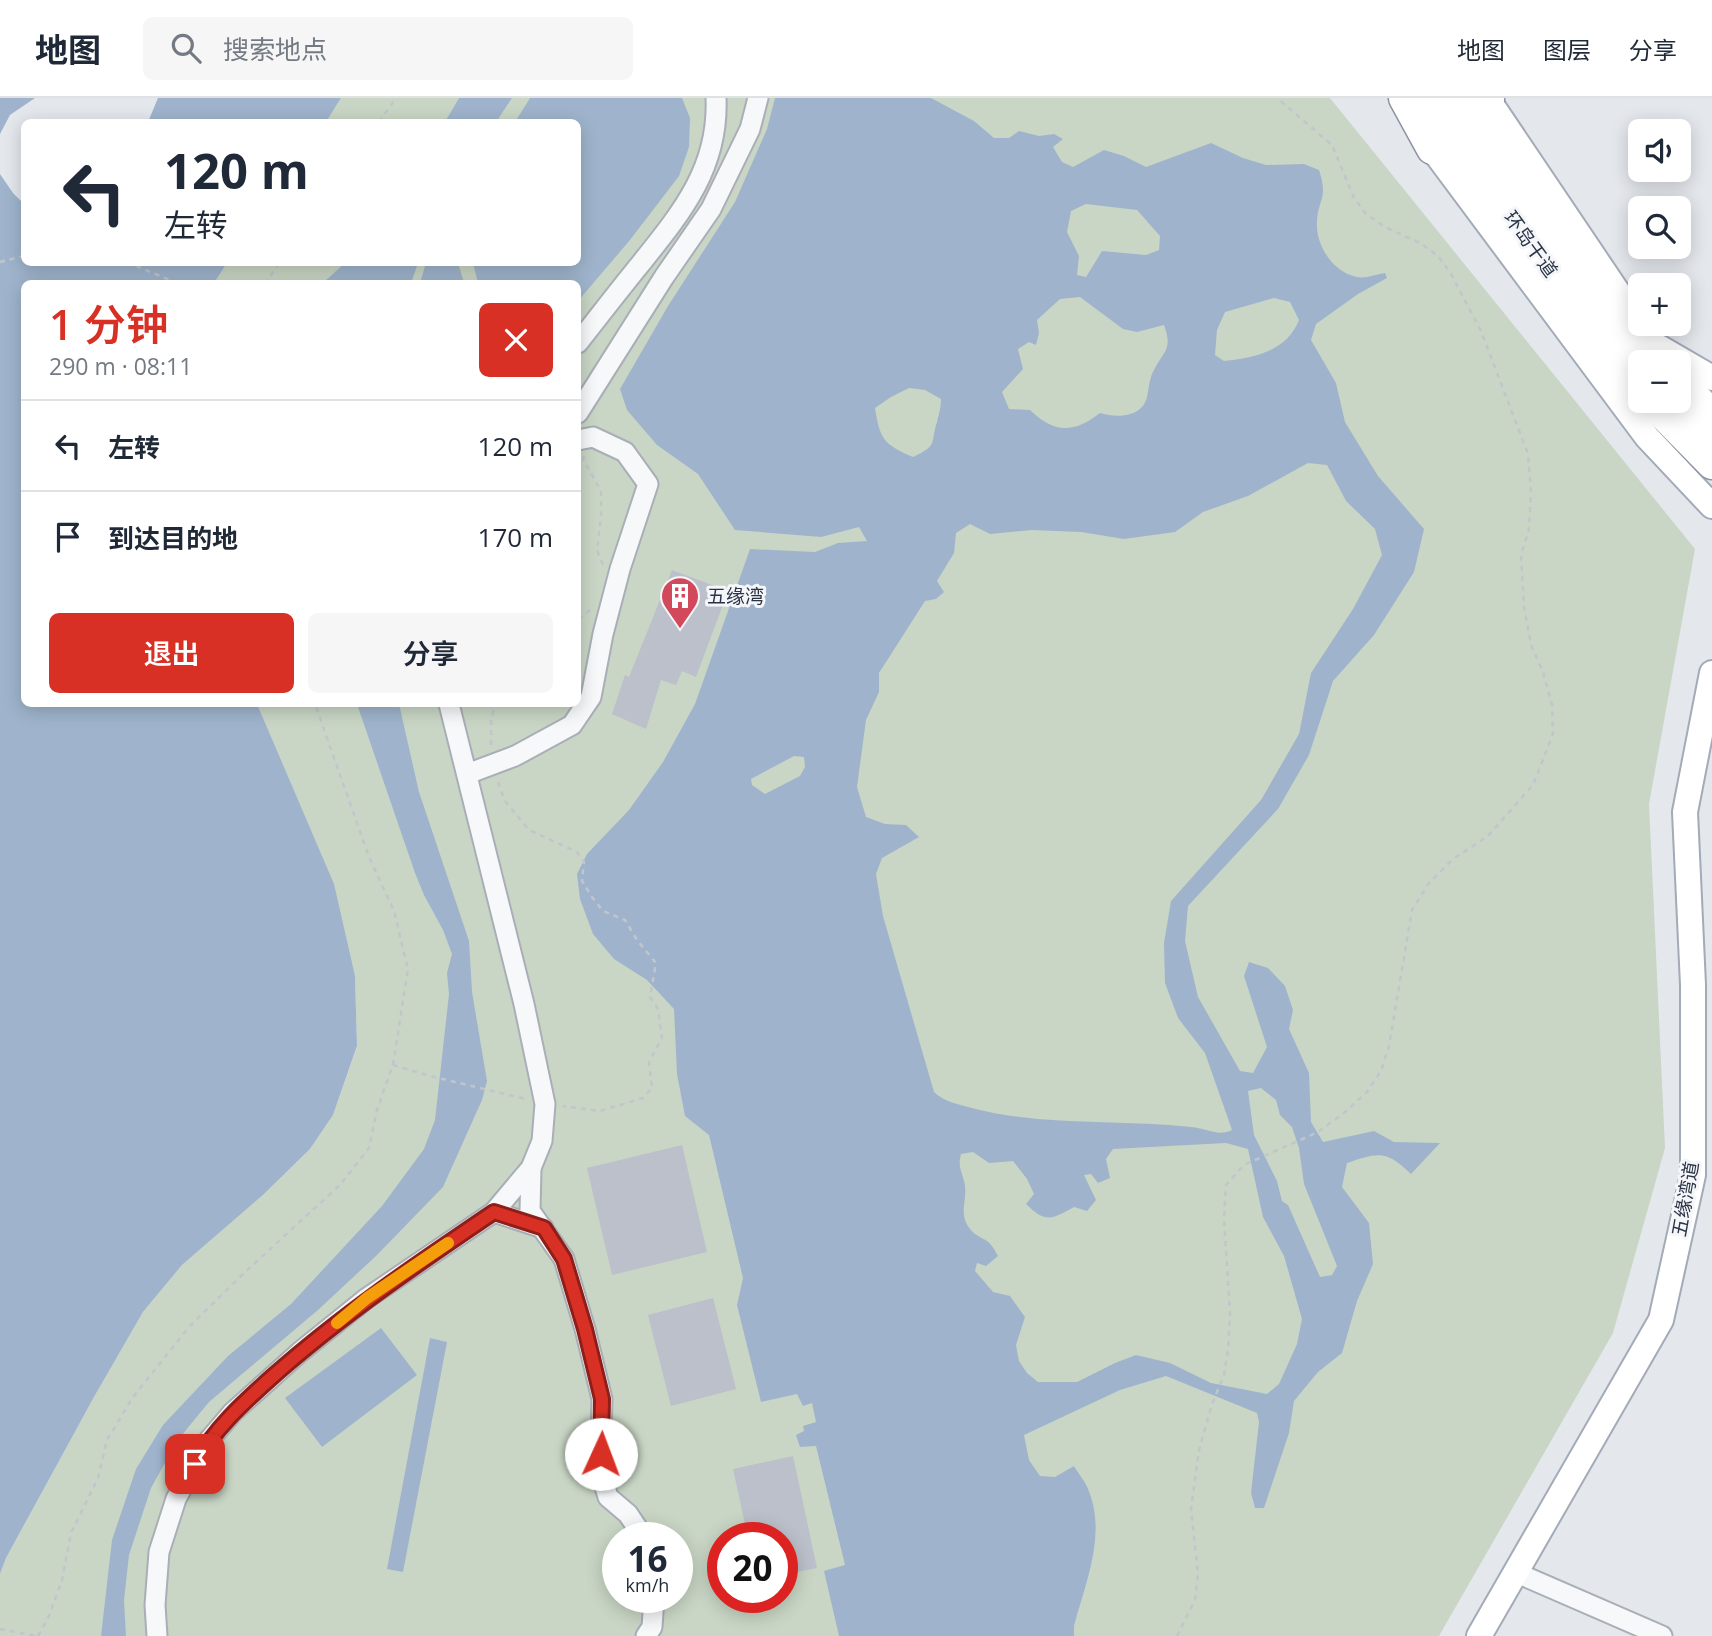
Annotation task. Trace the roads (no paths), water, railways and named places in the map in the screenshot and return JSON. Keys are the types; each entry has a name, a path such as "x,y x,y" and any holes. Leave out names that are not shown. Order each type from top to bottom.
{"highway":[{"path":"1404,98 1467,113"},
{"name":"环岛干道","path":"1427,98 1467,113 1543,225 1648,350"},
{"name":"环岛干道","path":"1467,113 1553,276 1628,372"},
{"path":"1662,413 1712,464"},
{"path":"1690,413 1712,434"}],"main road":[{"path":"1394,98 1467,113 1647,438 1711,507"},
{"path":"1691,370 1712,379"},
{"path":"1691,388 1712,411"},
{"name":"五缘湾道","path":"1479,1636 1661,1320 1693,1175 1693,985 1685,812 1711,676"}],"street":[{"path":"581,339 676,220 694,192 706,167 716,98"},
{"path":"581,408 664,277 712,209 750,129 758,98"},
{"path":"467,774 515,756 572,725 591,696 620,569 648,484 625,452 585,439"},
{"path":"157,1636 155,1605 159,1552 176,1499 204,1446 233,1412 348,1313 494,1212 531,1168 542,1141 545,1104 524,1004 450,707"},
{"path":"531,1168 530,1211 564,1259 597,1375 602,1399 600,1470 608,1497 633,1522"},
{"path":"494,1212 544,1228"},
{"path":"1517,1573 1662,1636"},
{"path":"646,1636 652,1627 653,1613"}],"water":[{"path":"0,98 35,98 10,115 0,134"},
{"path":"158,98 341,98 328,119 149,119"},
{"path":"459,98 512,98 498,119 447,119"},
{"path":"530,98 682,98 690,118 689,147 679,176 581,297 581,280 477,280 474,266 581,266 581,119 517,119"},
{"path":"775,98 931,98 974,121 994,138 1009,138 1019,131 1039,136 1054,134 1063,139 1053,147 1062,162 1073,167 1104,150 1146,167 1211,143 1266,165 1304,164 1319,170 1322,180 1323,194 1317,216 1317,232 1328,257 1341,270 1357,277 1385,273 1387,278 1358,294 1316,324 1311,340 1336,383 1345,422 1378,476 1424,529 1414,572 1374,635 1333,681 1309,755 1278,809 1188,906 1185,941 1198,997 1240,1071 1253,1073 1267,1047 1244,976 1249,962 1268,968 1285,986 1293,1010 1289,1029 1309,1073 1311,1122 1323,1142 1374,1131 1394,1142 1440,1143 1411,1174 1403,1166 1382,1155 1347,1163 1342,1187 1369,1223 1373,1264 1357,1301 1342,1353 1318,1372 1294,1401 1289,1433 1264,1508 1255,1508 1251,1493 1259,1422 1257,1413 1166,1376 1120,1390 1024,1435 1029,1460 1040,1476 1055,1477 1074,1466 1087,1486 1093,1506 1096,1523 1093,1558 1074,1626 1074,1636 839,1636 824,1571 845,1565 816,1446 800,1447 796,1435 804,1431 803,1426 816,1422 812,1403 803,1406 797,1394 761,1402 737,1305 743,1278 709,1135 685,1116 677,1074 674,1009 647,980 614,959 593,934 580,899 577,874 587,854 629,810 663,762 695,704 750,549 815,552 838,543 867,541 859,527 821,537 735,530 698,474 657,445 627,410 620,389 668,306 735,202 767,129","holes":["1086,204 1137,210 1160,236 1159,250 1146,255 1102,251 1086,277 1077,275 1079,256 1067,232 1071,211","1080,297 1123,329 1137,332 1164,325 1167,345 1152,373 1147,397 1140,409 1128,415 1100,413 1081,425 1064,428 1047,423 1030,410 1009,409 1002,392 1023,369 1018,349 1029,342 1036,345 1039,333 1037,320 1060,299","1274,298 1290,302 1299,320 1294,331 1278,346 1258,355 1235,360 1224,361 1215,355 1217,330 1225,312","909,388 925,390 941,399 930,446 913,457 889,444 881,434 875,408","1308,463 1327,465 1346,501 1375,529 1382,555 1353,609 1311,673 1299,734 1261,800 1171,901 1164,943 1165,983 1178,1018 1205,1053 1232,1130 1217,1132 1164,1125 1026,1118 956,1104 934,1092 883,916 876,874 882,858 919,837 906,825 885,824 866,817 857,787 866,720 879,692 879,673 925,601 936,599 944,592 937,581 954,553 956,533 970,524 990,534 1032,530 1081,532 1124,539 1175,532 1203,512 1248,496","794,756 804,757 805,767 800,776 765,794 752,785 751,779","1261,1088 1276,1100 1280,1115 1292,1127 1299,1148 1304,1184 1337,1266 1332,1275 1320,1277 1288,1205 1282,1201 1277,1181 1254,1135 1248,1091","1226,1143 1248,1149 1263,1217 1284,1256 1302,1319 1297,1344 1279,1384 1267,1394 1211,1383 1170,1363 1136,1355 1077,1382 1038,1382 1027,1373 1019,1361 1016,1345 1025,1317 1010,1296 993,1292 975,1271 977,1263 986,1266 998,1256 991,1244 974,1233 966,1223 961,1154 973,1152 989,1163 1013,1161 1027,1179 1034,1194 1026,1204 1039,1215 1049,1218 1074,1207 1087,1211 1096,1200 1084,1175 1091,1174 1098,1183 1110,1178 1106,1159 1113,1149"]},
{"path":"0,174 21,201 21,266 225,266 216,280 21,280 21,707 258,707 334,884 355,976 357,1046 333,1115 310,1149 264,1194 182,1265 143,1312 6,1558 0,1574"},
{"path":"342,266 417,266 412,280 326,280"},
{"path":"425,266 459,266 463,280 421,280"},
{"path":"358,707 400,707 419,792 469,941 472,992 487,1081 482,1100 443,1187 376,1256 318,1310 209,1402 177,1441 151,1488 129,1555 124,1600 126,1636 101,1636 112,1540 136,1469 163,1425 228,1356 291,1304 382,1206 424,1149 435,1120 449,994 447,973 452,954 415,873"},
{"path":"381,1328 417,1375 322,1447 285,1398"},
{"path":"430,1338 447,1342 403,1572 387,1569"}],"place":[{"name":"五缘湾","path":"680,630"}]}
